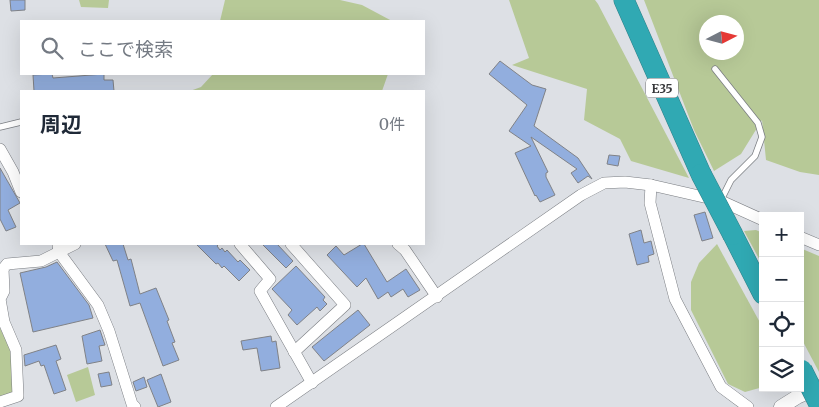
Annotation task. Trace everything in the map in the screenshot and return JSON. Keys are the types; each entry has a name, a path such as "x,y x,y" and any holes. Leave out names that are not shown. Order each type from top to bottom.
{"highway":[{"name":"E35","path":"624,1 701,174 759,287"},
{"path":"804,374 819,404"}],"street":[{"path":"0,149 20,190"},
{"path":"276,407 574,200 604,183 626,182 651,185 720,201 759,218"},
{"path":"651,185 650,203 675,299 721,387 748,407"},
{"path":"804,239 819,245"},
{"path":"0,402 18,396 16,350 4,322 0,299 4,291 3,269 7,264 41,261 58,248 71,245"},
{"path":"241,245 270,279 260,291 312,383"},
{"path":"292,245 345,305 294,352"},
{"path":"399,245 405,250 437,296"},
{"path":"58,248 98,305 109,331 132,404 135,407"},
{"path":"781,407 819,387"}],"lane":[{"path":"715,69 758,123 762,137 755,156 732,180 720,201"},
{"path":"0,127 20,122"}],"green space":[{"path":"79,0 109,0 108,8 81,7"},
{"path":"225,0 340,0 362,5 390,20 220,20"},
{"path":"509,0 595,0 689,178 631,161 620,139 584,120 587,89 512,65 529,58"},
{"path":"644,0 819,0 819,175 800,172 766,160 762,120 741,154 714,171 694,130"},
{"path":"212,75 388,75 382,90 193,90 201,87"},
{"path":"744,231 759,231 759,259"},
{"path":"717,244 759,321 759,388 745,392 728,384 691,310 691,282 699,263"},
{"path":"804,250 819,256 819,372 804,344"},
{"path":"0,328 11,351 13,394 0,398"},
{"path":"88,367 95,395 76,402 67,375"}],"building":[{"path":"10,0 25,0 25,10 11,11"},
{"path":"500,61 532,85 546,89 534,126 578,158 592,179 588,176 578,183 571,173 577,169 531,137 548,172 546,177 555,195 540,202 535,196 515,153 531,146 509,131 527,105 489,74"},
{"path":"33,75 52,75 53,78 104,75 104,80 113,80 114,90 34,90"},
{"path":"609,155 620,156 618,166 607,164"},
{"path":"0,168 20,203 8,210 16,227 6,231 0,219"},
{"path":"705,212 713,238 702,241 694,215"},
{"path":"641,230 644,243 651,241 654,254 648,256 649,262 637,265 629,234"},
{"path":"105,245 123,245 128,260 131,259 140,294 156,288 169,320 167,321 175,342 172,343 179,360 163,366 140,303 130,306 117,260 113,261"},
{"path":"197,245 218,245 220,250 222,248 225,252 227,250 238,262 240,260 250,270 239,281 224,266 222,268 218,263 216,264"},
{"path":"263,245 278,245 293,261 286,268"},
{"path":"360,245 365,245 387,282 406,269 420,290 408,297 403,289 391,297 388,292 378,299 366,278 357,287 327,255 336,246 344,255"},
{"path":"57,262 89,305 93,318 33,332 20,273 46,267"},
{"path":"296,266 325,297 323,300 327,304 320,311 317,307 297,325 288,315 292,310 272,289"},
{"path":"358,310 370,325 324,361 312,347"},
{"path":"100,330 105,345 99,346 102,361 87,364 82,336"},
{"path":"271,336 272,342 276,341 280,368 261,371 257,348 243,350 241,341"},
{"path":"56,345 61,359 56,361 66,390 54,394 44,365 41,366 39,361 25,366 24,355"},
{"path":"109,372 112,385 101,387 98,374"},
{"path":"161,374 171,402 158,407 147,380"},
{"path":"144,377 147,387 136,391 133,382"}]}
